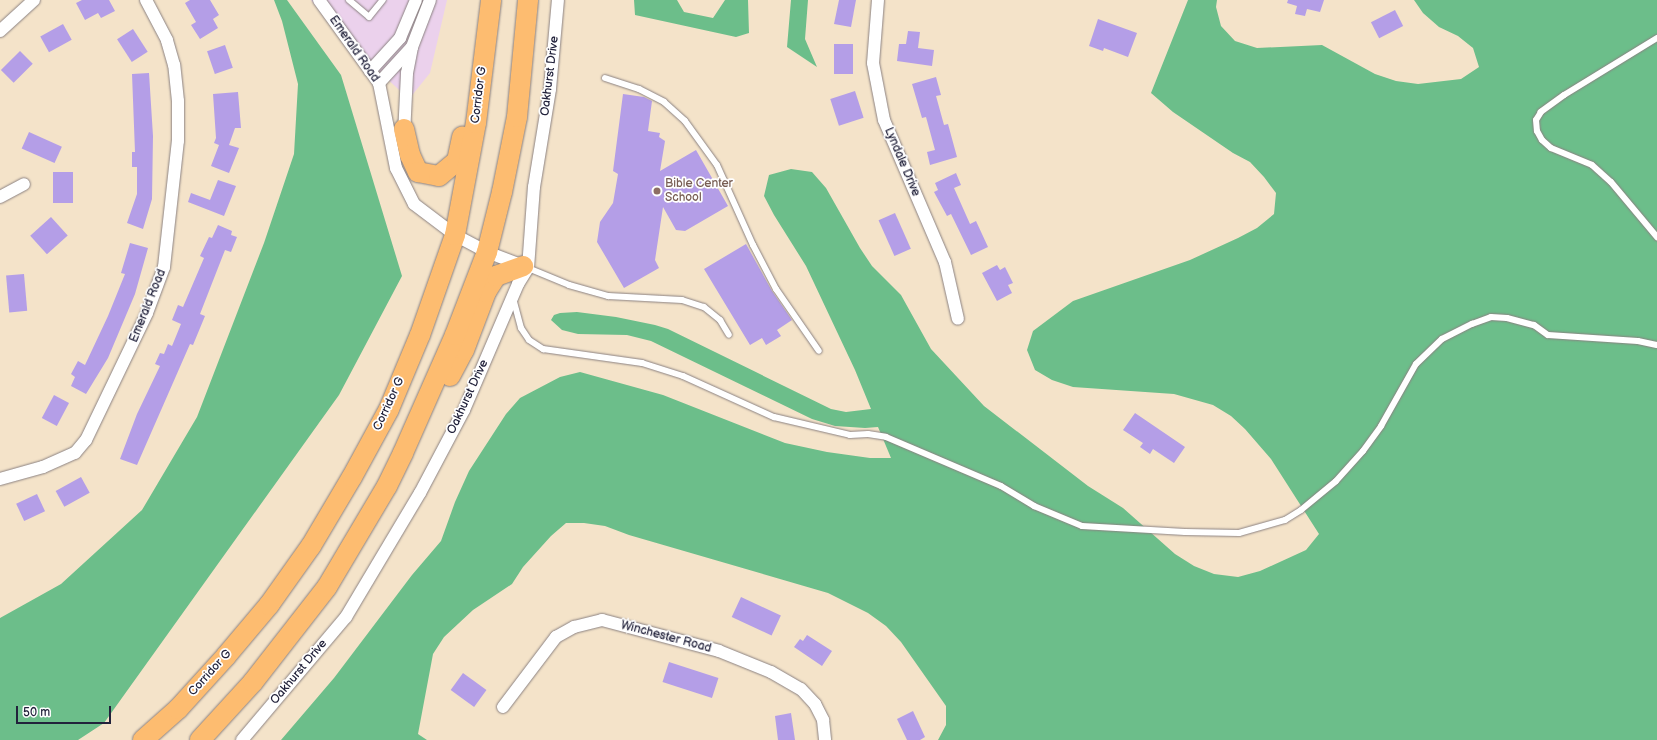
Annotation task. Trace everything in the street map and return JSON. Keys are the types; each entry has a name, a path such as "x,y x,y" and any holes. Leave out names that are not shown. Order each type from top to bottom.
{"highway":[{"path":"200,740 253,682 327,587 388,486 403,453 455,335 487,252 502,192 517,118 528,0"},
{"path":"404,129 410,155 418,172 440,176 457,161 490,3"},
{"name":"Corridor G","path":"143,740 178,708 226,656 269,605 311,546 352,477 389,409 420,335 454,235 476,123 490,3"},
{"path":"403,453 429,416 464,350 486,292 496,276 526,267"}],"street":[{"path":"0,31 34,0"},
{"name":"Emerald Road","path":"0,479 43,467 75,453 86,440 146,313 164,267 178,141 178,101 174,65 167,40 146,0"},
{"name":"Emerald Road","path":"319,0 379,83 396,168 414,204 454,235 487,252 526,267"},
{"path":"370,71 400,38 416,0"},
{"path":"404,184 404,129 407,73 412,47 430,0"},
{"name":"Oakhurst Drive","path":"242,740 350,610 420,493 464,410 526,267 534,187 550,88 558,0"},
{"name":"Lyndale Drive","path":"878,0 872,63 884,120 945,262 958,319"},
{"path":"379,83 412,47"},
{"path":"0,197 24,184"},
{"name":"Winchester Road","path":"503,707 556,637 574,627 602,620 719,651 771,672 801,689 815,704 823,720 825,740"}],"lane":[{"path":"349,0 369,17 382,0"},
{"path":"1657,38 1564,95 1541,112 1536,120 1537,131 1542,140 1551,148 1592,165 1611,182 1619,194 1657,238"},
{"path":"605,78 639,89 664,102 685,121 717,164 753,245 776,289 819,351"},
{"path":"526,267 569,285 608,296 682,300 704,306 720,320 728,335"},
{"path":"513,297 521,328 529,340 544,349 642,363 683,376 774,417 850,435 868,434 886,437 1001,486 1034,506 1082,526 1185,532 1239,532 1285,520 1301,510 1336,481 1363,451 1381,426 1398,393 1420,360 1442,339 1472,324 1492,317 1507,318 1534,325 1548,335 1612,341 1638,341 1657,345"}],"shaded area":[{"path":"311,0 447,0 430,73 409,99 335,31"}],"green space":[{"path":"274,0 287,0 341,75 402,276 339,395 104,723 78,740 0,740 0,618 61,584 142,510 197,417 264,243 294,154 298,84 282,21"},
{"path":"634,0 677,0 684,12 713,18 725,0 748,0 749,33 736,37 635,15"},
{"path":"791,0 808,0 805,39 817,67 787,47"},
{"path":"1188,0 1217,0 1216,7 1221,26 1235,41 1257,48 1322,45 1375,74 1396,81 1418,84 1461,79 1479,67 1473,48 1458,36 1439,27 1423,13 1414,0 1657,0 1657,740 938,740 946,725 946,706 901,642 886,626 868,613 828,593 629,535 605,526 584,523 566,523 551,536 523,567 512,584 473,610 444,637 433,654 418,734 427,740 281,740 334,678 412,575 441,541 455,502 469,471 506,414 520,398 560,377 580,372 663,395 785,443 827,452 870,458 891,458 878,427 865,428 835,426 812,419 651,341 627,335 578,334 562,330 551,320 554,315 560,313 577,312 616,317 655,325 668,329 831,409 846,412 871,409 855,370 806,266 774,215 764,196 769,175 791,169 812,172 826,188 872,266 901,295 931,349 984,406 1088,486 1123,508 1175,554 1194,566 1214,574 1238,577 1260,571 1306,550 1319,534 1271,459 1245,429 1231,416 1213,405 1174,394 1073,387 1052,380 1035,370 1027,350 1033,331 1073,301 1190,260 1257,228 1274,214 1276,193 1250,162 1233,153 1173,112 1151,93"}],"building":[{"path":"82,0 109,0 115,11 101,18 98,13 85,20 76,3"},
{"path":"190,0 210,0 219,15 213,19 218,28 200,39 191,25 196,22 185,3"},
{"path":"839,0 856,0 851,27 834,24"},
{"path":"1288,0 1324,0 1320,12 1307,9 1305,16 1295,14 1297,6 1287,3"},
{"path":"1395,10 1403,26 1379,38 1371,22"},
{"path":"1098,19 1137,33 1128,57 1104,48 1103,51 1089,46"},
{"path":"63,24 72,40 49,52 40,37"},
{"path":"133,29 148,52 132,62 117,39"},
{"path":"908,31 920,32 918,48 934,50 932,66 897,61 899,44 906,44"},
{"path":"834,44 853,44 853,74 834,74"},
{"path":"225,45 233,68 215,74 207,51"},
{"path":"20,51 33,64 14,83 1,70"},
{"path":"149,73 153,136 152,199 143,229 127,223 137,194 137,167 132,167 132,152 135,152 132,74"},
{"path":"936,77 941,95 936,96 944,125 948,124 957,157 930,165 927,152 935,150 926,117 922,118 912,84"},
{"path":"855,91 864,118 839,126 830,99"},
{"path":"238,92 241,128 235,128 229,145 239,148 229,173 211,166 219,145 214,143 216,138 213,94"},
{"path":"623,94 644,97 652,101 648,131 660,133 659,137 665,141 660,171 696,150 728,206 685,231 676,230 663,207 655,260 659,268 624,288 597,242 600,222 613,203 618,174 613,171"},
{"path":"29,132 62,147 55,163 22,148"},
{"path":"53,172 73,172 73,203 53,203"},
{"path":"956,173 961,185 954,188 970,224 976,221 988,247 971,255 951,214 947,216 934,192 938,190 935,183"},
{"path":"218,180 236,186 224,216 188,202 191,193 210,200"},
{"path":"895,213 911,249 894,256 879,220"},
{"path":"51,217 68,236 47,254 30,236"},
{"path":"218,225 232,231 231,235 237,237 231,252 225,250 200,314 205,316 193,345 190,344 137,465 120,459 137,414 160,366 155,364 160,353 164,354 168,344 172,346 181,324 172,320 178,305 183,307 204,258 200,256 209,237 212,238"},
{"path":"130,243 148,248 135,294 108,358 86,394 71,386 75,377 71,374 78,361 85,365 108,316 125,274 121,273"},
{"path":"746,244 772,291 792,320 777,330 781,336 766,345 762,338 750,345 704,269"},
{"path":"997,265 1000,270 1005,267 1013,283 1008,285 1012,293 997,301 982,273"},
{"path":"24,274 27,311 9,312 6,276"},
{"path":"54,395 69,403 57,426 42,418"},
{"path":"1135,413 1185,447 1174,463 1153,449 1150,454 1140,447 1143,443 1123,430"},
{"path":"81,477 90,493 64,507 56,491"},
{"path":"37,494 45,511 24,521 16,504"},
{"path":"741,597 781,616 772,636 732,617"},
{"path":"807,635 832,651 822,666 794,647 800,639 803,641"},
{"path":"669,662 718,678 712,698 663,682"},
{"path":"463,673 486,690 474,707 451,690"},
{"path":"913,711 925,737 920,740 907,740 897,719"},
{"path":"791,713 795,740 778,740 775,716"}],"place":[{"name":"Bible Center School","path":"657,191"}]}
